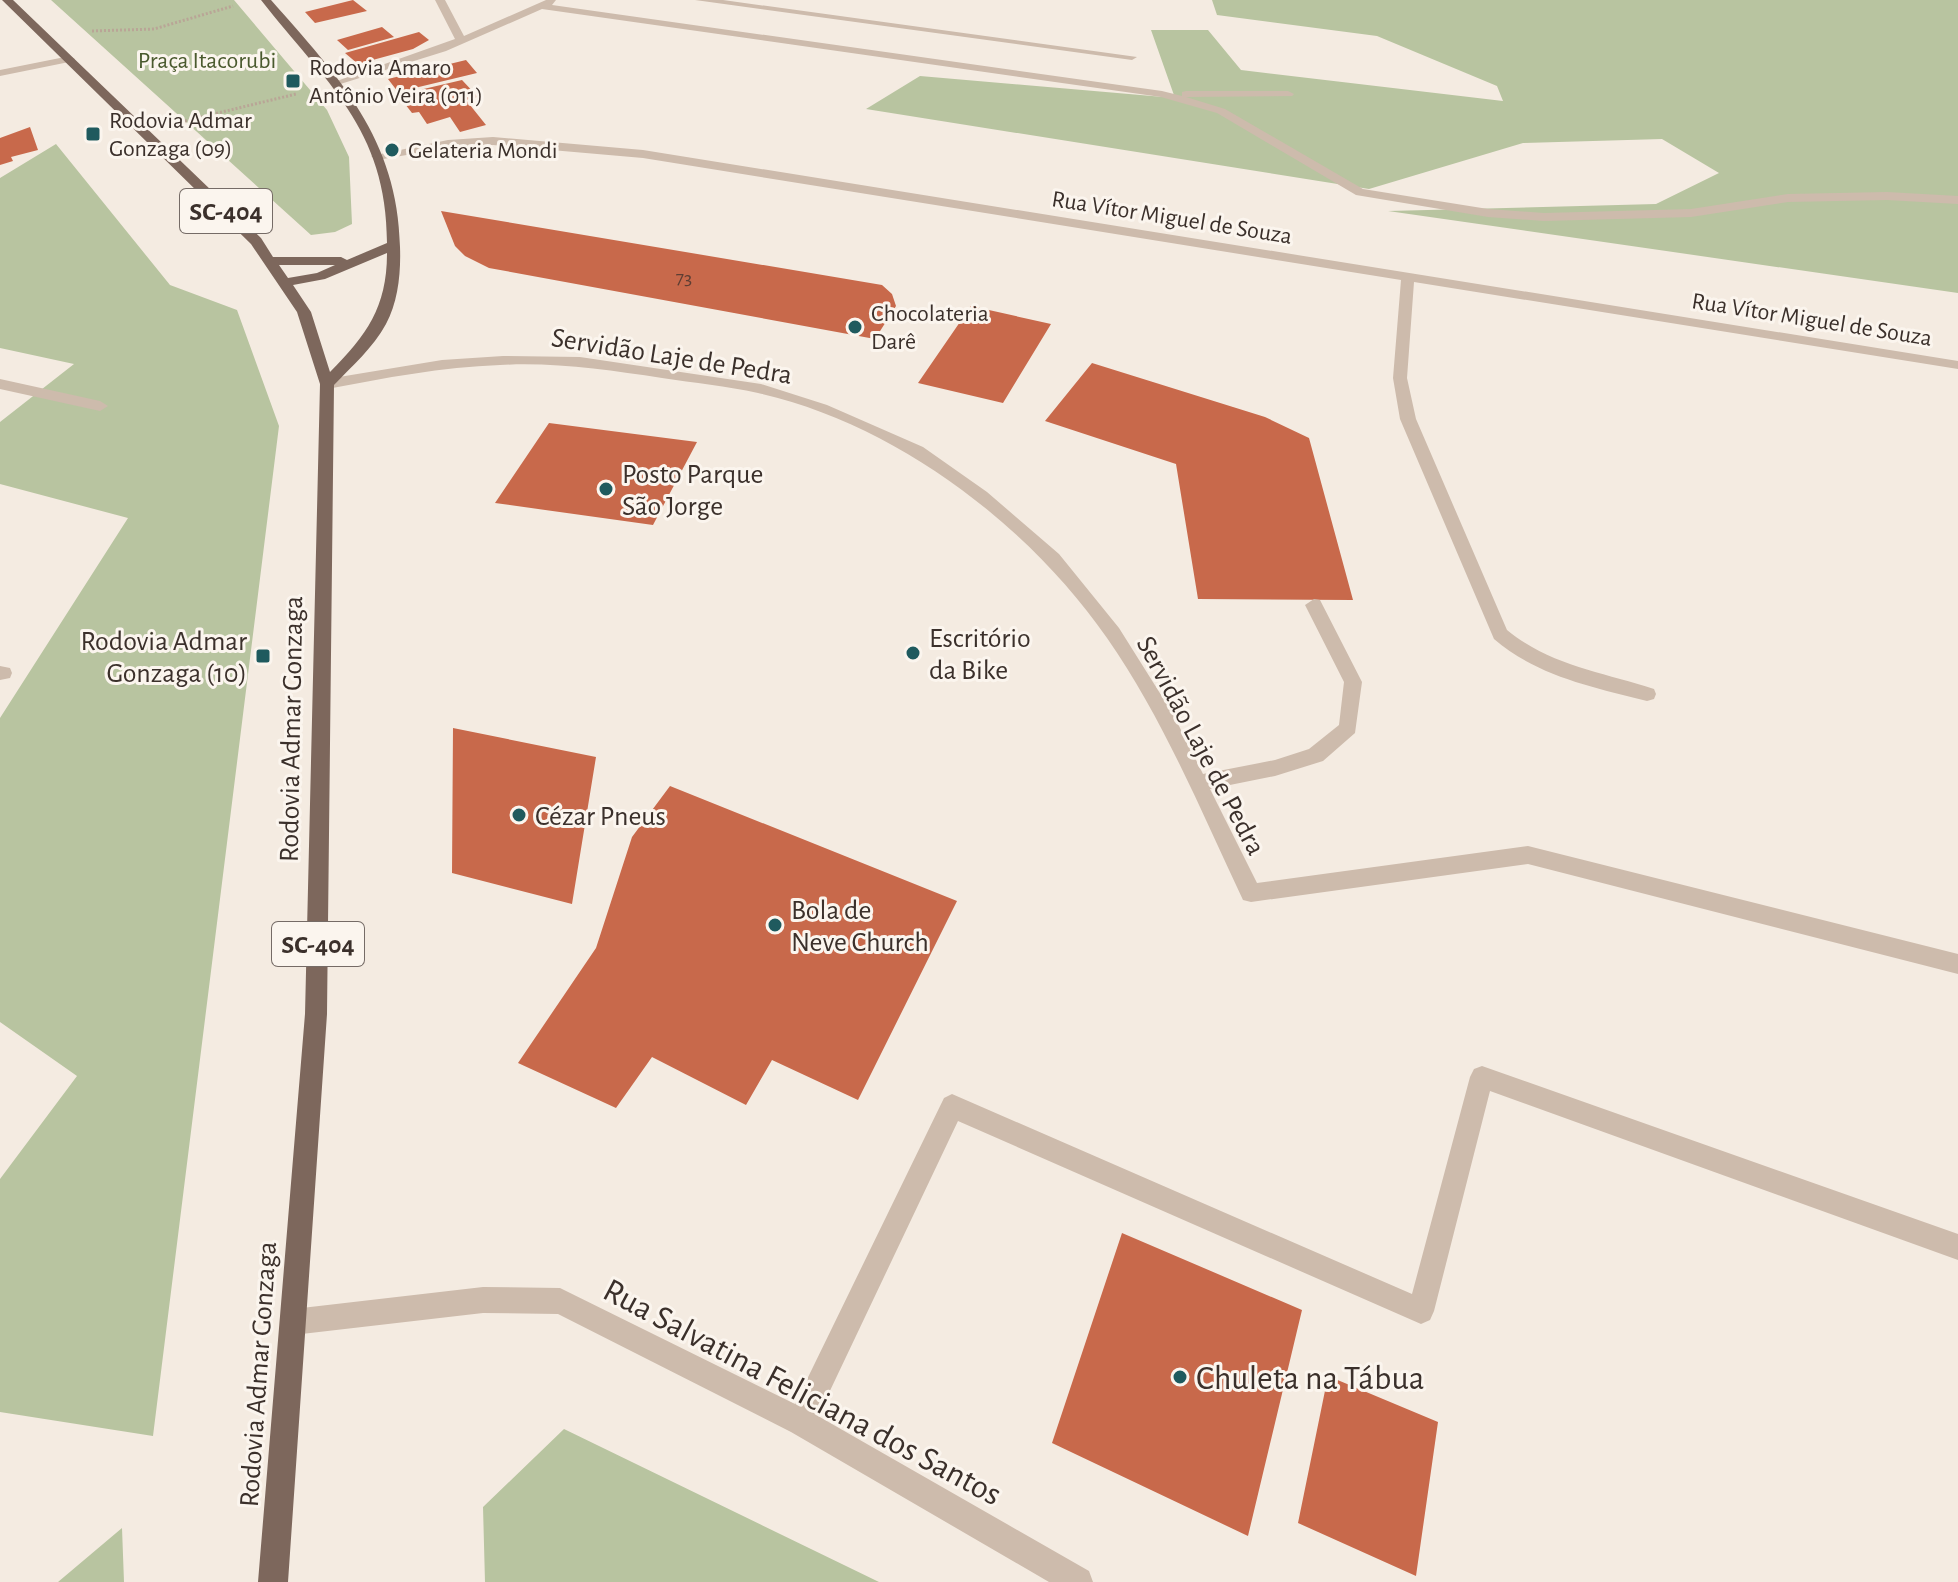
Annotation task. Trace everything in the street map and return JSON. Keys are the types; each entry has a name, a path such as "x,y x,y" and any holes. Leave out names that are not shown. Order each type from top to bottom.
{"main road":[{"name":"Rodovia Admar Gonzaga","path":"7,0 146,131 271,261 304,312 327,384 316,1014 273,1582"},
{"path":"266,0 338,84 369,133 392,211 394,245 383,315 327,384"},
{"path":"286,282 320,276 369,259 394,245"},
{"path":"271,261 312,263 369,259"}],"street":[{"path":"440,0 461,41"},
{"path":"338,84 461,41 555,0"},
{"path":"700,0 1132,57"},
{"path":"541,6 1162,94 1221,111 1360,192 1488,213 1544,217 1691,213 1802,198 1958,200"},
{"path":"0,73 70,59"},
{"path":"1162,94 1288,94"},
{"name":"Rua Vítor Miguel de Souza","path":"377,156 448,144 493,141 643,154 1958,365"},
{"path":"1408,277 1400,378 1408,419 1500,634 1518,652 1545,665 1647,694"},
{"name":"Servidão Laje de Pedra","path":"327,384 442,364 503,360 580,361 761,389 822,408 917,451 981,496 1053,558 1113,633 1166,719 1251,893 1528,855 1958,964"},
{"path":"0,384 100,406"},
{"path":"1197,783 1275,768 1316,755 1348,728 1353,682 1314,605"},
{"path":"801,1422 952,1106 1421,1311 1482,1077 1958,1247"},
{"name":"Rua Salvatina Feliciana dos Santos","path":"293,1322 483,1300 560,1301 801,1422 1078,1582"}],"path":[{"path":"52,42 102,28 120,33 155,29 240,4"},
{"path":"146,131 338,84"}],"green space":[{"name":"Praça Itacorubi","path":"51,0 234,0 327,110 349,157 352,224 335,232 311,235"},
{"path":"1212,0 1958,0 1958,293 1388,211 1656,204 1719,173 1662,139 1523,143 1369,189 866,109 920,76 1175,98 1151,30 1208,30 1241,70 1503,101 1497,86 1377,36 1217,15"},
{"path":"56,144 170,285 237,310 279,426 153,1436 0,1412 0,1179 77,1076 0,1022 0,718 128,518 0,484 0,422 74,364 0,348 0,178"},
{"path":"564,1429 879,1582 485,1582 483,1507"},
{"path":"122,1528 124,1582 58,1582"}],"building":[{"path":"353,0 367,11 315,23 305,12"},
{"path":"382,27 394,37 348,50 337,40"},
{"path":"419,32 429,40 413,49 358,64 345,53"},
{"path":"466,60 477,73 398,92 388,79"},
{"path":"462,80 478,97 466,100 486,125 460,132 450,117 427,124 419,112 412,113 398,95"},
{"path":"30,127 38,150 11,157 13,161 0,165 0,138"},
{"path":"441,211 882,285 892,294 896,306 875,339 489,268 465,256 455,246"},
{"path":"971,306 1051,324 1003,403 918,383"},
{"path":"1092,363 1265,417 1309,438 1353,600 1198,599 1176,464 1045,421"},
{"path":"549,423 697,442 653,525 495,503"},
{"name":"Cézar Pneus","path":"453,728 596,757 572,904 452,873"},
{"name":"Bola de Neve Church","path":"670,786 957,901 858,1100 772,1060 746,1105 652,1057 616,1108 518,1063 596,948 632,837"},
{"name":"Chuleta na Tábua","path":"1122,1233 1302,1310 1248,1536 1052,1443"},
{"path":"1328,1376 1438,1422 1416,1576 1298,1523"}],"place":[{"name":"Rodovia Amaro Antônio Veira (011)","path":"293,81"},
{"name":"Rodovia Admar Gonzaga (09)","path":"93,134"},
{"name":"Gelateria Mondi","path":"392,150"},
{"name":"Chocolateria Darê","path":"855,327"},
{"name":"Posto Parque São Jorge","path":"606,489"},
{"name":"Escritório da Bike","path":"913,653"},
{"name":"Rodovia Admar Gonzaga (10)","path":"263,656"},
{"name":"Cézar Pneus","path":"519,815"},
{"name":"Bola de Neve Church","path":"775,925"},
{"name":"Chuleta na Tábua","path":"1180,1377"}]}
